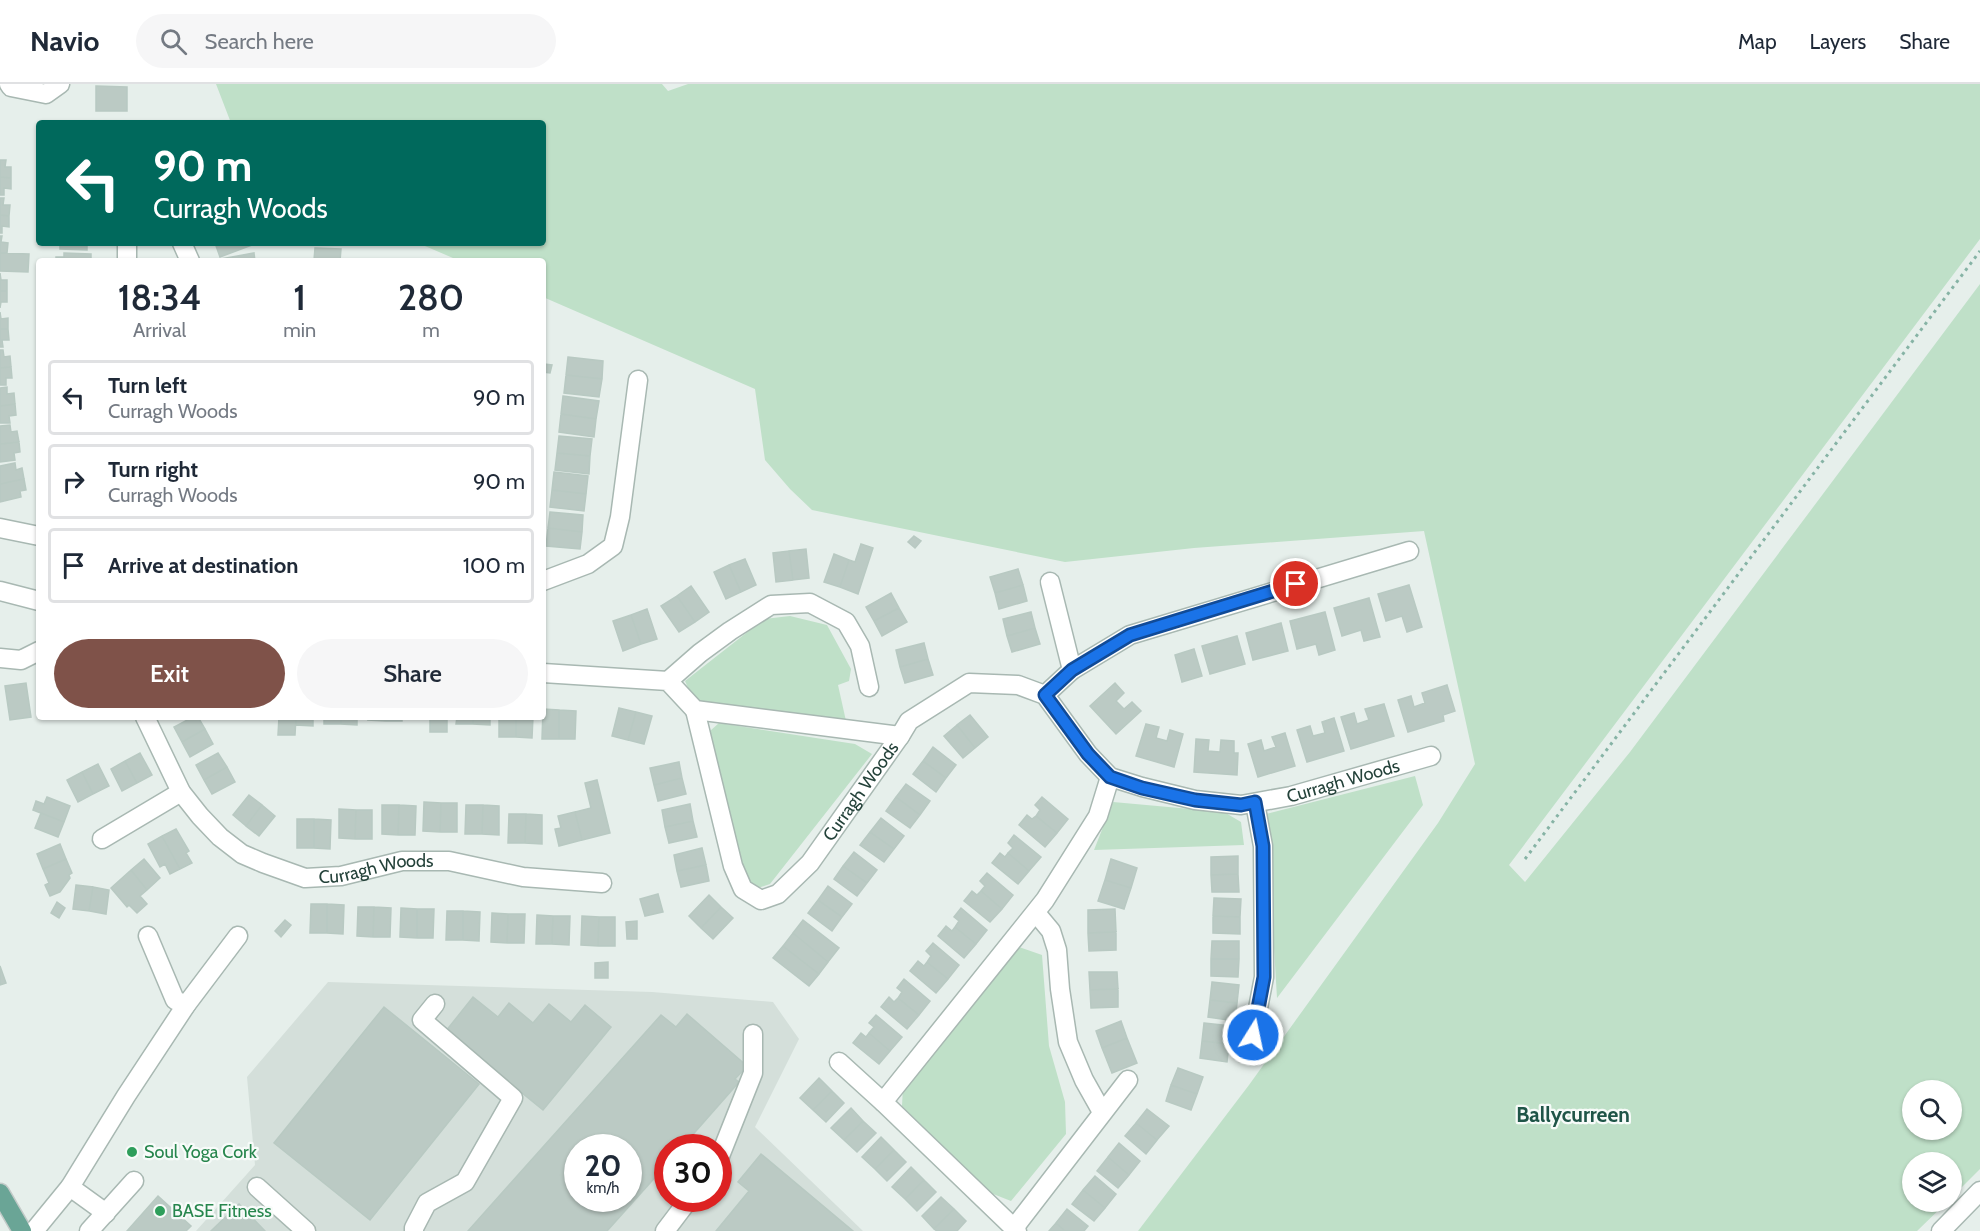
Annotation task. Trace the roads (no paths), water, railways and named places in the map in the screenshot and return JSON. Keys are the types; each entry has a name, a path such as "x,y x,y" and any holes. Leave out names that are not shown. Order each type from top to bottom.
{"main road":[{"path":"0,1193 21,1231"}],"street":[{"path":"9,84 11,87 46,94 60,84"},
{"path":"546,580 588,564 613,546 620,517 638,380"},
{"path":"0,528 36,535"},
{"path":"1045,695 1072,670 1130,635 1409,551"},
{"path":"1050,582 1072,670"},
{"path":"0,591 36,600"},
{"path":"546,673 668,681 699,653 771,605 810,603 846,622 860,646 869,687"},
{"path":"0,658 21,660 36,652"},
{"name":"Curragh Woods","path":"668,681 695,710 733,866 743,889 761,900 778,894 810,863 909,721 969,683 1018,685 1045,695 1088,754 1110,777 1142,788 1195,800 1241,805 1291,796 1431,756"},
{"name":"Curragh Woods","path":"695,710 900,736"},
{"name":"Curragh Woods","path":"148,720 181,792 220,837 242,854 306,878 341,876 402,861 449,861 523,877 602,883"},
{"path":"883,1102 1036,913 1098,816 1110,777"},
{"path":"102,839 181,792"},
{"path":"1251,1045 1264,977 1263,846 1255,802"},
{"path":"1036,913 1050,931 1057,950 1068,1042 1084,1080 1102,1112"},
{"path":"148,936 175,1000 186,1005"},
{"path":"34,1231 70,1187 186,1005 238,936"},
{"path":"414,1231 427,1203 465,1182 513,1098 422,1020 435,1004"},
{"path":"729,1134 753,1074 753,1034"},
{"path":"839,1062 1015,1230 1128,1080"},
{"path":"89,1231 134,1180"},
{"path":"70,1187 106,1212"},
{"path":"257,1187 306,1231"},
{"path":"1941,1231 1980,1191"},
{"path":"665,1231 679,1212"}],"place":[{"name":"Soul Yoga Cork","path":"132,1152"},
{"name":"BASE Fitness","path":"160,1211"}],"district":[{"name":"Ballycurreen","path":"1573,1115"}]}
